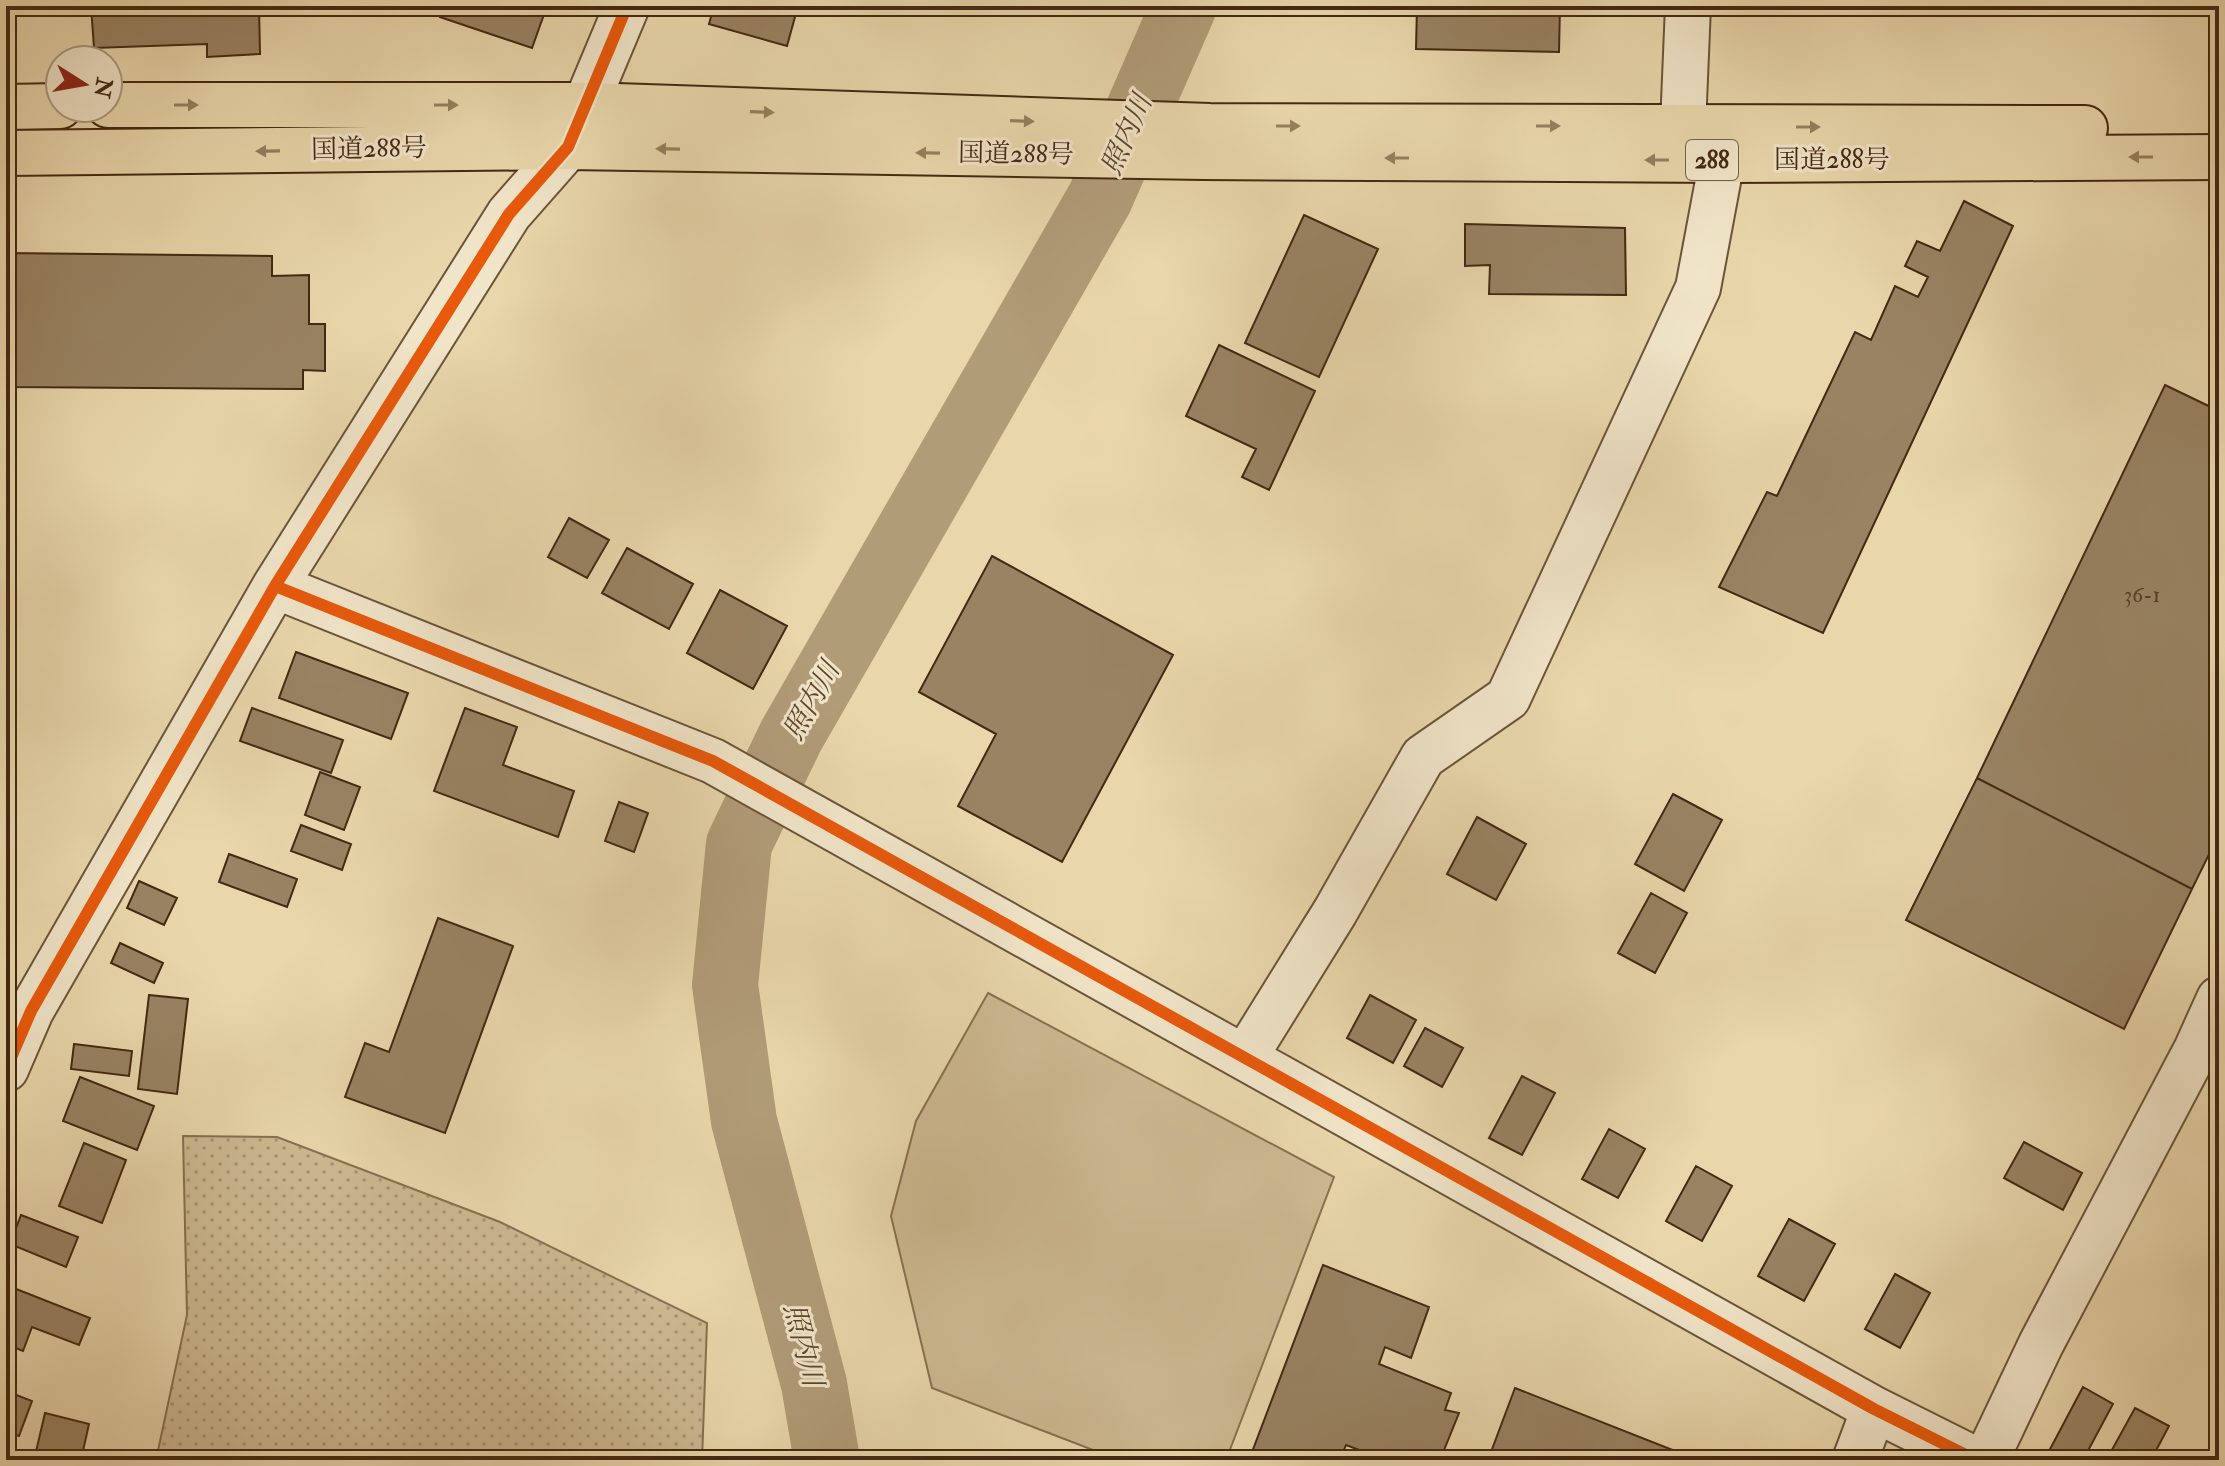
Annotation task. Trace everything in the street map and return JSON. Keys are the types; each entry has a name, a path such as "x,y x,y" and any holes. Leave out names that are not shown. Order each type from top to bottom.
{"highway":[{"name":"国道288号","path":"124,105 587,105 1092,140"},
{"path":"6,107 44,106"},
{"name":"国道288号","path":"1207,142 1683,126 2219,127"},
{"name":"国道288号","path":"6,153 1092,140 1722,160 2219,157"}],"street":[{"path":"6,1069 31,1011 275,586 509,214 568,147 627,6"},
{"path":"1683,126 1688,6"},
{"path":"1245,1057 1335,912 1423,757 1508,698 1698,288 1722,160"},
{"path":"275,586 713,761 1874,1409 1976,1460"},
{"path":"1986,1460 2041,1344 2196,1050 2219,999"},
{"path":"1855,1460 1874,1409"}],"shaded area":[{"path":"988,993 1334,1177 1226,1460 1119,1460 932,1388 891,1216 916,1121"},
{"path":"183,1136 277,1137 500,1222 707,1323 702,1460 156,1460 187,1315"}],"building":[{"path":"91,6 259,6 260,54 207,57 207,44 124,47 124,44 94,44"},
{"path":"443,6 547,6 532,48 440,17"},
{"path":"714,6 798,6 787,46 709,24"},
{"path":"1417,6 1560,6 1559,52 1416,49"},
{"path":"1573,6 1620,6 1620,10 1573,11"},
{"path":"1964,201 2013,226 1823,633 1719,587 1767,492 1777,496 1855,332 1871,340 1895,286 1918,297 1928,277 1905,266 1917,241 1940,251"},
{"path":"1304,215 1378,249 1319,377 1245,343"},
{"path":"1465,224 1625,228 1626,295 1489,294 1490,265 1465,266"},
{"path":"6,253 272,256 272,276 309,275 309,324 325,324 325,371 303,370 303,389 6,387"},
{"path":"1219,345 1315,391 1269,490 1242,477 1256,449 1186,416"},
{"path":"2165,385 2219,411 2219,834 2192,889 1977,778"},
{"path":"569,518 609,540 587,578 548,557"},
{"path":"627,548 693,584 669,629 602,593"},
{"path":"992,556 1173,655 1062,862 958,806 996,734 919,692"},
{"path":"720,590 787,626 753,689 687,653"},
{"path":"296,652 408,693 391,739 279,698"},
{"path":"252,708 343,740 331,773 240,741"},
{"path":"465,708 517,727 503,765 574,791 558,837 434,791"},
{"path":"320,772 360,787 344,830 305,815"},
{"path":"1977,778 2192,889 2124,1029 1906,920"},
{"path":"1673,794 1722,820 1684,891 1635,864"},
{"path":"619,802 648,813 634,852 605,841"},
{"path":"1477,817 1526,844 1496,900 1447,874"},
{"path":"301,825 351,844 342,870 291,851"},
{"path":"229,854 297,879 287,907 219,882"},
{"path":"139,881 177,898 164,925 127,908"},
{"path":"1651,893 1687,913 1655,973 1618,953"},
{"path":"438,918 513,946 445,1133 345,1097 365,1043 389,1052"},
{"path":"120,943 163,963 154,983 111,963"},
{"path":"149,995 188,999 177,1094 138,1089"},
{"path":"1370,995 1416,1020 1393,1063 1347,1038"},
{"path":"1425,1028 1463,1048 1442,1087 1404,1066"},
{"path":"74,1044 132,1051 129,1076 71,1069"},
{"path":"1522,1076 1555,1093 1522,1155 1489,1138"},
{"path":"80,1077 154,1106 137,1150 63,1121"},
{"path":"1609,1129 1645,1149 1618,1198 1582,1179"},
{"path":"2024,1142 2082,1173 2063,1210 2004,1178"},
{"path":"84,1143 126,1160 102,1223 59,1206"},
{"path":"1696,1166 1732,1186 1702,1241 1666,1221"},
{"path":"21,1215 78,1237 66,1267 10,1244"},
{"path":"1789,1219 1835,1244 1804,1301 1758,1276"},
{"path":"1323,1265 1429,1307 1411,1358 1385,1347 1379,1364 1451,1393 1445,1410 1459,1413 1440,1460 1386,1460 1346,1445 1340,1460 1249,1460"},
{"path":"1895,1274 1930,1293 1900,1348 1865,1329"},
{"path":"6,1285 90,1318 79,1345 32,1327 23,1351 6,1344"},
{"path":"2083,1387 2113,1404 2083,1460 2065,1460 2049,1451"},
{"path":"1515,1388 1698,1460 1488,1460"},
{"path":"6,1391 32,1401 19,1436 6,1432"},
{"path":"2135,1408 2169,1426 2151,1460 2114,1460 2108,1457"},
{"path":"45,1413 89,1424 81,1460 34,1460"}],"waterway":[{"name":"照内川","path":"827,1460 814,1384 744,1121 725,985 739,844 791,736 1100,198 1184,6"}],"cycle path":[{"path":"6,1069 31,1011 275,586 509,214 568,147 627,6"},
{"path":"275,586 713,761 1874,1409 1976,1460"}]}
